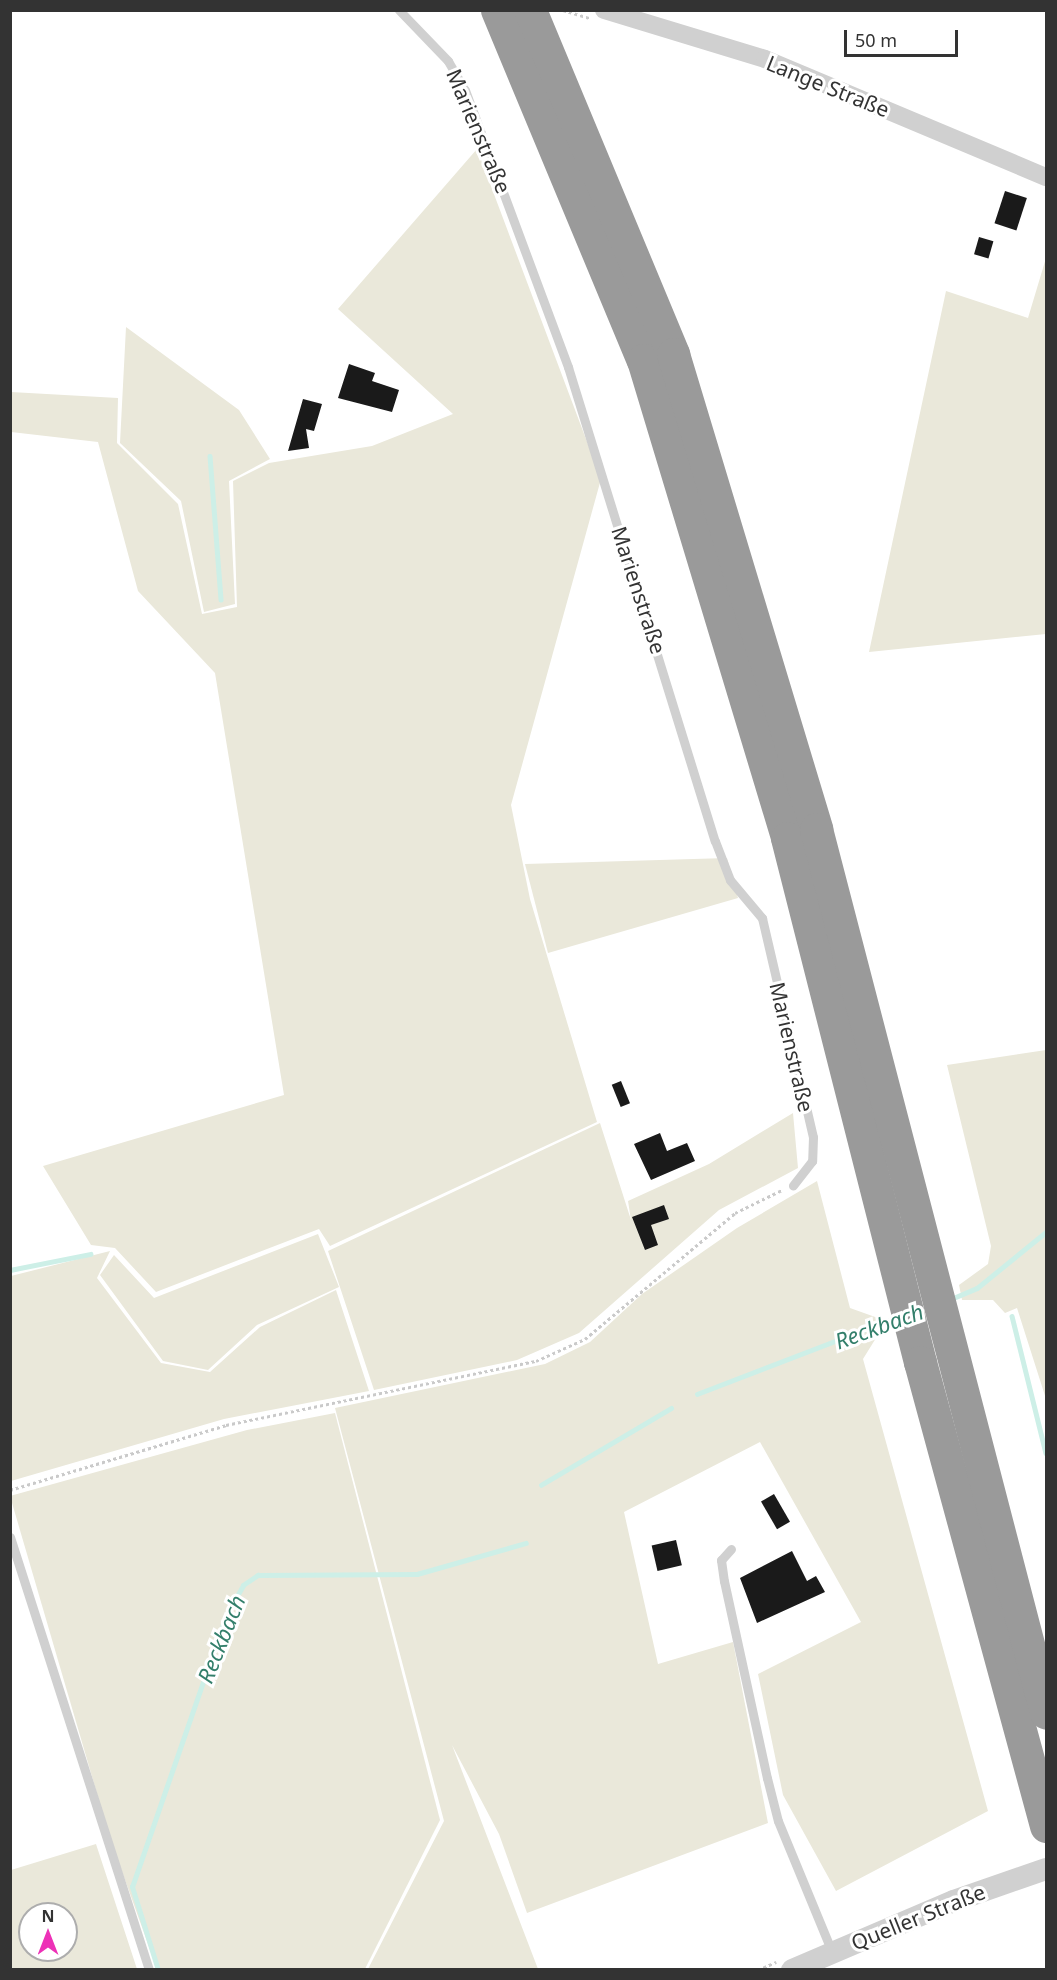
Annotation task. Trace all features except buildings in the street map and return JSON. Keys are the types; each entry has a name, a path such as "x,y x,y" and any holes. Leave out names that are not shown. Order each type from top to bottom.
{"highway":[{"path":"497,10 643,360 787,838 918,1291"},
{"path":"530,10 673,354 816,829 918,1291 1047,1826"},
{"path":"926,1324 1047,1713"}],"street":[{"name":"Lange Straße","path":"604,10 765,59 1047,177"},
{"name":"Queller Straße","path":"792,1970 1012,1880 1047,1869"}],"lane":[{"name":"Marienstraße","path":"399,10 448,61 465,90 568,366 715,841 730,880 762,918 813,1137 812,1161 793,1185"},
{"path":"10,1537 149,1970"},
{"path":"731,1549 721,1560 724,1581 770,1789 832,1952"}],"path":[{"path":"562,10 577,14"},
{"path":"10,1490 226,1425 536,1361 585,1339 735,1213 793,1185"}],"shaded area":[{"path":"477,149 601,479 511,805 530,899 597,1122 330,1246 319,1229 156,1292 115,1248 91,1245 43,1166 284,1095 215,673 138,591 98,442 11,432 11,392 118,398 117,443 178,504 202,614 237,607 233,481 269,463 372,446 453,414 338,309"},
{"path":"1046,258 1046,634 869,652 946,291 1028,318"},
{"path":"126,327 239,410 270,459 229,481 235,604 204,612 181,501 120,443"},
{"path":"727,858 738,898 548,953 525,864"},
{"path":"1046,1050 1046,1399 1017,1308 1005,1313 993,1300 962,1300 959,1285 988,1264 991,1246 947,1065"},
{"path":"793,1113 798,1168 719,1210 579,1333 517,1360 374,1390 328,1251 600,1123 631,1220 628,1201 709,1164"},
{"path":"817,1181 850,1308 878,1318 881,1330 863,1359 988,1811 836,1891 783,1795 758,1674 861,1622 760,1442 624,1512 658,1664 733,1642 768,1823 527,1913 499,1834 452,1745 538,1969 368,1969 444,1821 335,1408 545,1364 590,1342 642,1294 737,1228"},
{"path":"318,1234 339,1287 257,1325 208,1370 163,1361 100,1275 114,1255 154,1298"},
{"path":"110,1251 97,1278 161,1363 210,1372 260,1327 336,1290 369,1391 224,1419 11,1481 11,1276"},
{"path":"335,1413 440,1820 365,1969 157,1969 110,1838 10,1496 247,1430"},
{"path":"96,1844 137,1969 11,1969 11,1870"}],"waterway":[{"path":"210,456 221,600"},
{"name":"Reckbach","path":"951,1299 977,1288 1046,1232"},
{"path":"10,1270 90,1254"},
{"path":"1012,1316 1046,1453"},
{"name":"Reckbach","path":"697,1394 898,1317"},
{"name":"Reckbach","path":"541,1485 671,1408"},
{"name":"Reckbach","path":"158,1970 132,1887 226,1615 243,1585 258,1575 417,1574 526,1543"}]}
